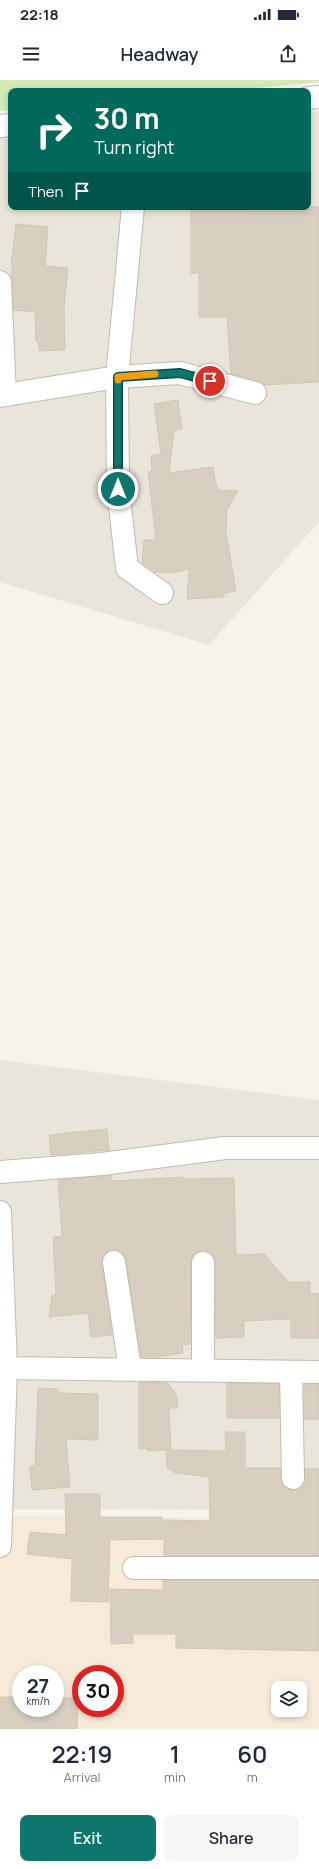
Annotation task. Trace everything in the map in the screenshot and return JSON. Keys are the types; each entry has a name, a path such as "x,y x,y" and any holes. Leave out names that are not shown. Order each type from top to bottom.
{"street":[{"path":"134,210 118,377 118,489 127,568 162,593"},
{"path":"0,282 3,396 118,377 180,373 255,393"},
{"path":"0,1172 102,1164 225,1148 319,1148"},
{"path":"0,1212 3,1368 0,1546"},
{"path":"114,1262 130,1369"},
{"path":"203,1263 203,1370"},
{"path":"3,1368 319,1372"},
{"path":"291,1372 293,1478"},
{"path":"134,1568 319,1568"}],"shaded area":[{"path":"319,111 319,522 209,645 0,582 0,137 8,136 8,210 311,210 311,112"},
{"path":"0,1060 319,1100 319,1510 0,1509"},
{"path":"0,1516 319,1519 319,1729 0,1729"}],"green space":[{"path":"0,80 319,80 319,82 254,88 8,88 8,110 0,111"}],"building":[{"path":"311,207 319,207 319,382 264,385 258,381 231,374 227,317 199,317 199,273 191,273 191,210 311,210"},
{"path":"16,224 48,227 45,266 68,268 64,307 65,350 39,351 38,341 36,341 35,312 14,310 11,277 13,266 11,266"},
{"path":"178,400 182,429 174,431 169,473 213,467 217,490 238,491 227,509 226,532 236,591 224,593 224,597 187,599 189,569 170,573 155,572 142,563 144,540 156,540 148,472 152,471 151,456 161,454 154,404"},
{"path":"107,1129 109,1150 51,1155 49,1135"},
{"path":"111,1175 112,1181 184,1177 184,1179 234,1178 236,1255 264,1254 288,1282 310,1282 310,1293 319,1294 319,1338 291,1338 291,1319 244,1321 244,1337 216,1338 214,1256 209,1252 203,1251 196,1252 192,1257 190,1344 182,1345 183,1353 158,1357 141,1357 126,1260 124,1254 118,1250 107,1252 103,1257 102,1263 112,1335 91,1337 88,1313 49,1317 52,1295 56,1295 53,1237 62,1236 58,1180"},
{"path":"139,1382 168,1383 176,1394 178,1408 169,1408 171,1450 226,1451 225,1432 245,1432 245,1468 280,1468 282,1484 287,1489 294,1490 300,1488 304,1484 305,1469 319,1469 319,1556 164,1556 164,1539 110,1540 108,1602 71,1601 72,1559 27,1554 30,1532 66,1535 65,1494 100,1494 100,1517 162,1517 162,1520 210,1521 209,1477 176,1473 167,1468 166,1450 147,1451 147,1448 139,1449"},
{"path":"227,1383 279,1384 279,1418 227,1418"},
{"path":"304,1384 319,1384 319,1419 304,1419"},
{"path":"38,1388 58,1389 58,1393 98,1394 98,1440 66,1439 70,1487 32,1490 30,1466 35,1466"},
{"path":"163,1580 319,1580 319,1651 176,1648 176,1634 133,1634 133,1643 111,1644 110,1589 163,1590"},
{"path":"0,1697 12,1697 12,1717 64,1717 64,1698 72,1698 72,1717 77,1717 77,1729 0,1729"}],"slow traffic":[{"path":"118,380 118,377 155,374"}],"route":[{"path":"118,489 118,377 180,373 210,381"}]}
